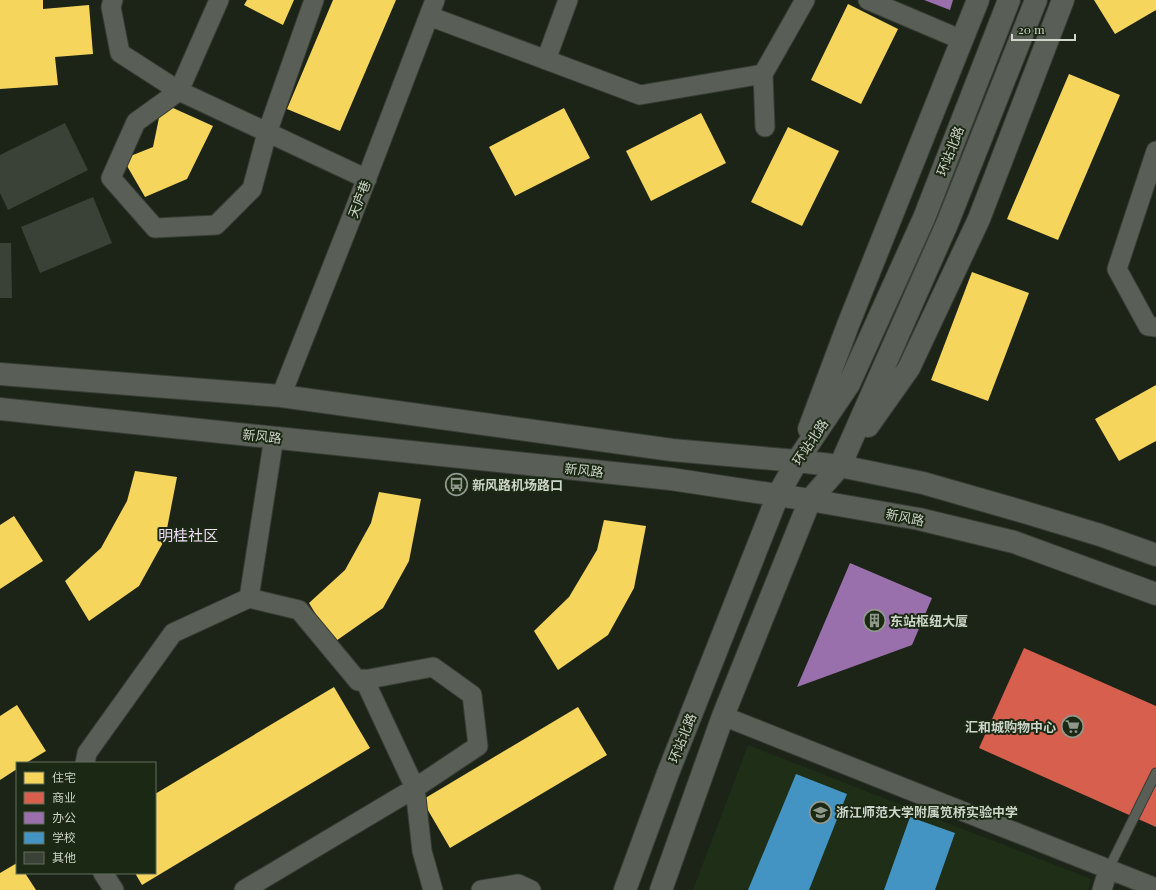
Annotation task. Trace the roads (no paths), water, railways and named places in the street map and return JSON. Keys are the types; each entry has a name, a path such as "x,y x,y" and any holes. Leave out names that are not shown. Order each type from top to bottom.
{"main road":[{"path":"797,461 848,325 978,0"},
{"name":"环站北路","path":"625,890 671,766 778,495 797,461 849,384 924,218 1008,0"},
{"name":"环站北路","path":"662,890 723,716 810,500 840,466 947,224 1036,0"},
{"path":"840,466 909,368 979,219 1063,0"},
{"path":"0,374 281,396 672,450 840,466 923,483 1100,535 1156,556"},
{"name":"新风路","path":"0,408 671,480 810,500 919,519 1014,542 1156,594"}],"street":[{"path":"113,0 111,7 120,53 179,91 367,179"},
{"path":"219,0 179,91 136,122 111,178 154,228 216,224 252,189 267,133 314,0"},
{"path":"546,60 568,0"},
{"path":"765,127 763,74 805,0"},
{"path":"868,0 962,40"},
{"path":"432,8 546,60 640,95 763,74"},
{"name":"天庐巷","path":"281,396 367,179 432,8"},
{"path":"1156,151 1116,268 1148,326 1156,327"},
{"path":"250,598 274,437"},
{"path":"85,762 87,752 173,632 250,598 299,610 358,680 433,667 472,694 478,746 415,788 244,890"},
{"path":"364,679 415,788 422,851 433,890"},
{"path":"723,716 1156,888"},
{"path":"1102,890 1108,870"},
{"path":"105,874 114,890"},
{"path":"481,890 518,884 532,890"}],"lane":[{"path":"1108,870 1156,774"}],"place":[{"name":"新风路机场路口","path":"457,485"},
{"name":"东站枢纽大厦","path":"874,621"},
{"name":"汇和城购物中心","path":"1072,727"},
{"name":"浙江师范大学附属笕桥实验中学","path":"821,812"}],"district":[{"name":"明桂社区","path":"188,536"}]}
